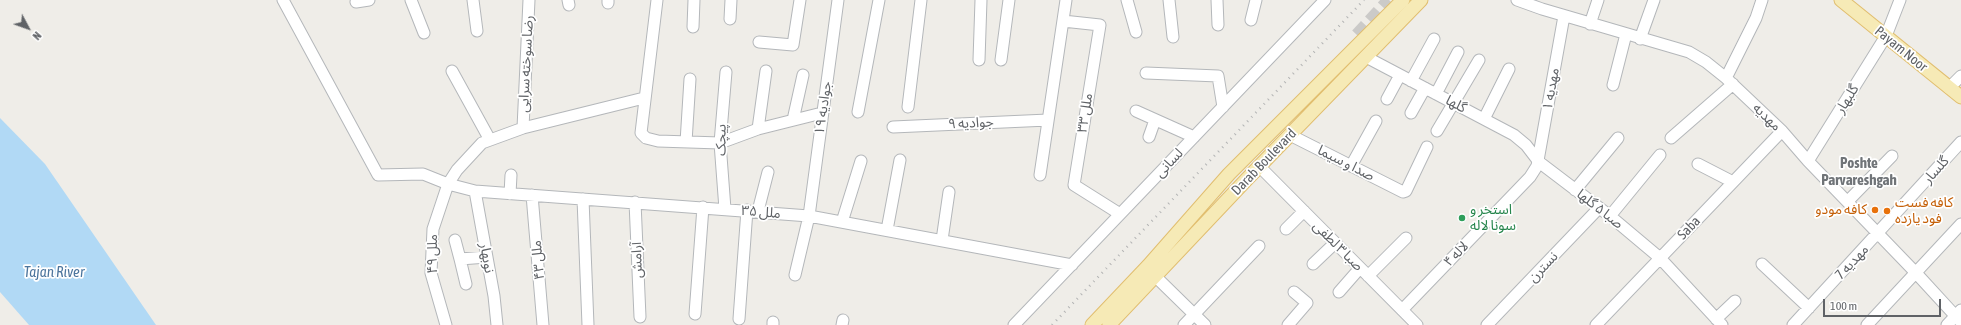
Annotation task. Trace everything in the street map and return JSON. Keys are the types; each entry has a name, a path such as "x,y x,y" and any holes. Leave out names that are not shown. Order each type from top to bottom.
{"main road":[{"name":"Darab Boulevard","path":"1092,325 1148,266 1235,168 1403,0"},
{"name":"Darab Boulevard","path":"1109,325 1156,277 1273,151 1421,0"},
{"name":"Payam Noor","path":"1841,0 1961,97"},
{"path":"1312,92 1357,35"},
{"path":"1263,140 1273,151"},
{"path":"1235,168 1247,179"}],"street":[{"name":"ملل ۳۵","path":"283,0 378,175 423,174 448,184 475,191 747,210 809,216 1072,264"},
{"path":"356,2 369,0"},
{"path":"411,0 424,33"},
{"path":"473,0 477,31"},
{"name":"رضا سوخته سرایی","path":"448,184 457,170 482,143 522,128 529,0"},
{"path":"657,0 644,98 641,133 646,138 658,142 720,143 758,129 822,113"},
{"path":"693,27 694,0"},
{"path":"730,19 731,0"},
{"path":"760,42 793,45 800,0"},
{"name":"جوادیه ۱۹","path":"795,274 809,216 838,0"},
{"path":"858,112 880,0"},
{"path":"908,107 921,0"},
{"path":"979,60 981,0"},
{"path":"1001,60 1009,0"},
{"path":"1040,175 1066,0"},
{"path":"1128,0 1136,32"},
{"path":"1169,0 1172,37"},
{"path":"1217,0 1218,25"},
{"path":"1251,20 1256,0"},
{"name":"لسانی","path":"1014,325 1325,0"},
{"name":"مهدیه","path":"1517,0 1544,5 1564,16 1689,52 1706,62 1729,81 1782,131 1808,162 1959,316"},
{"path":"1590,24 1598,0"},
{"path":"1640,39 1654,0"},
{"path":"1671,138 1729,81 1756,18 1762,0"},
{"name":"گلبهار","path":"1808,162 1886,36 1900,0"},
{"name":"مهدیه ۱","path":"1539,162 1564,16"},
{"name":"ملل ۳۳","path":"1063,21 1100,25 1074,186 1120,214"},
{"path":"1613,85 1626,34"},
{"path":"1411,81 1434,39"},
{"path":"1436,94 1458,52"},
{"name":"گلها","path":"1366,56 1520,140 1526,144 1539,162"},
{"path":"1437,131 1479,60"},
{"path":"1484,119 1509,69"},
{"path":"452,71 490,140"},
{"path":"758,129 766,71"},
{"name":"پیچک","path":"724,209 720,143 726,72"},
{"path":"1146,73 1218,76 1223,107"},
{"path":"793,120 803,75"},
{"path":"1387,99 1400,75"},
{"path":"1950,88 1961,76"},
{"path":"686,142 690,79"},
{"path":"1411,113 1425,88"},
{"path":"522,128 644,98"},
{"path":"1136,111 1194,137"},
{"name":"جوادیه ۹","path":"893,127 1048,120"},
{"path":"1149,137 1155,120"},
{"path":"1351,166 1376,122"},
{"name":"Saba","path":"1596,325 1782,131"},
{"name":"صدا و سیما","path":"1290,135 1403,192 1406,191 1428,147"},
{"path":"1575,190 1618,138"},
{"name":"گلسار","path":"1878,234 1961,142"},
{"path":"1610,216 1660,154"},
{"path":"1848,202 1892,156"},
{"path":"887,230 900,160"},
{"path":"842,222 861,161"},
{"name":"صبا ۵ گلها","path":"1539,162 1610,216 1660,258 1719,322"},
{"name":"لاله ۴","path":"1402,310 1530,177 1539,162"},
{"path":"1698,164 1732,182"},
{"name":"صبا ۳ لطفی","path":"1259,166 1417,325"},
{"path":"758,211 768,172"},
{"path":"510,194 511,175"},
{"name":"ملل ۴۹","path":"446,325 431,274 433,229 448,184"},
{"name":"نوبهار","path":"475,191 497,325"},
{"path":"942,240 949,192"},
{"name":"ملل ۴۳","path":"532,195 543,325"},
{"path":"583,199 588,325"},
{"name":"آرامش","path":"635,202 640,317"},
{"path":"696,314 703,207"},
{"name":"نسترن","path":"1487,325 1599,208"},
{"path":"739,320 747,210"},
{"path":"1286,229 1304,211"},
{"path":"1867,325 1961,224"},
{"name":"مهدیه 7","path":"1793,325 1878,234"},
{"path":"1339,292 1406,238"},
{"path":"455,240 466,284"},
{"path":"1313,264 1335,243"},
{"path":"1184,325 1259,246"},
{"path":"460,259 487,257"},
{"path":"1762,264 1808,308"},
{"path":"1156,277 1205,325"},
{"path":"1288,325 1307,304 1294,292"},
{"path":"1719,322 1735,301"},
{"path":"1947,325 1959,316"}],"water":[{"name":"Tajan River","path":"0,118 45,164 156,325 29,325 0,292"}],"tunnel":[{"path":"1357,35 1389,0"}],"railway":[{"path":"1052,325 1364,0"}],"place":[{"name":"کافه مودو","path":"1875,210"},
{"name":"کافه فست فود یازده","path":"1887,211"},
{"name":"استخر و سونا لاله","path":"1462,218"}],"district":[{"name":"Poshte Parvareshgah","path":"1859,172"}]}
